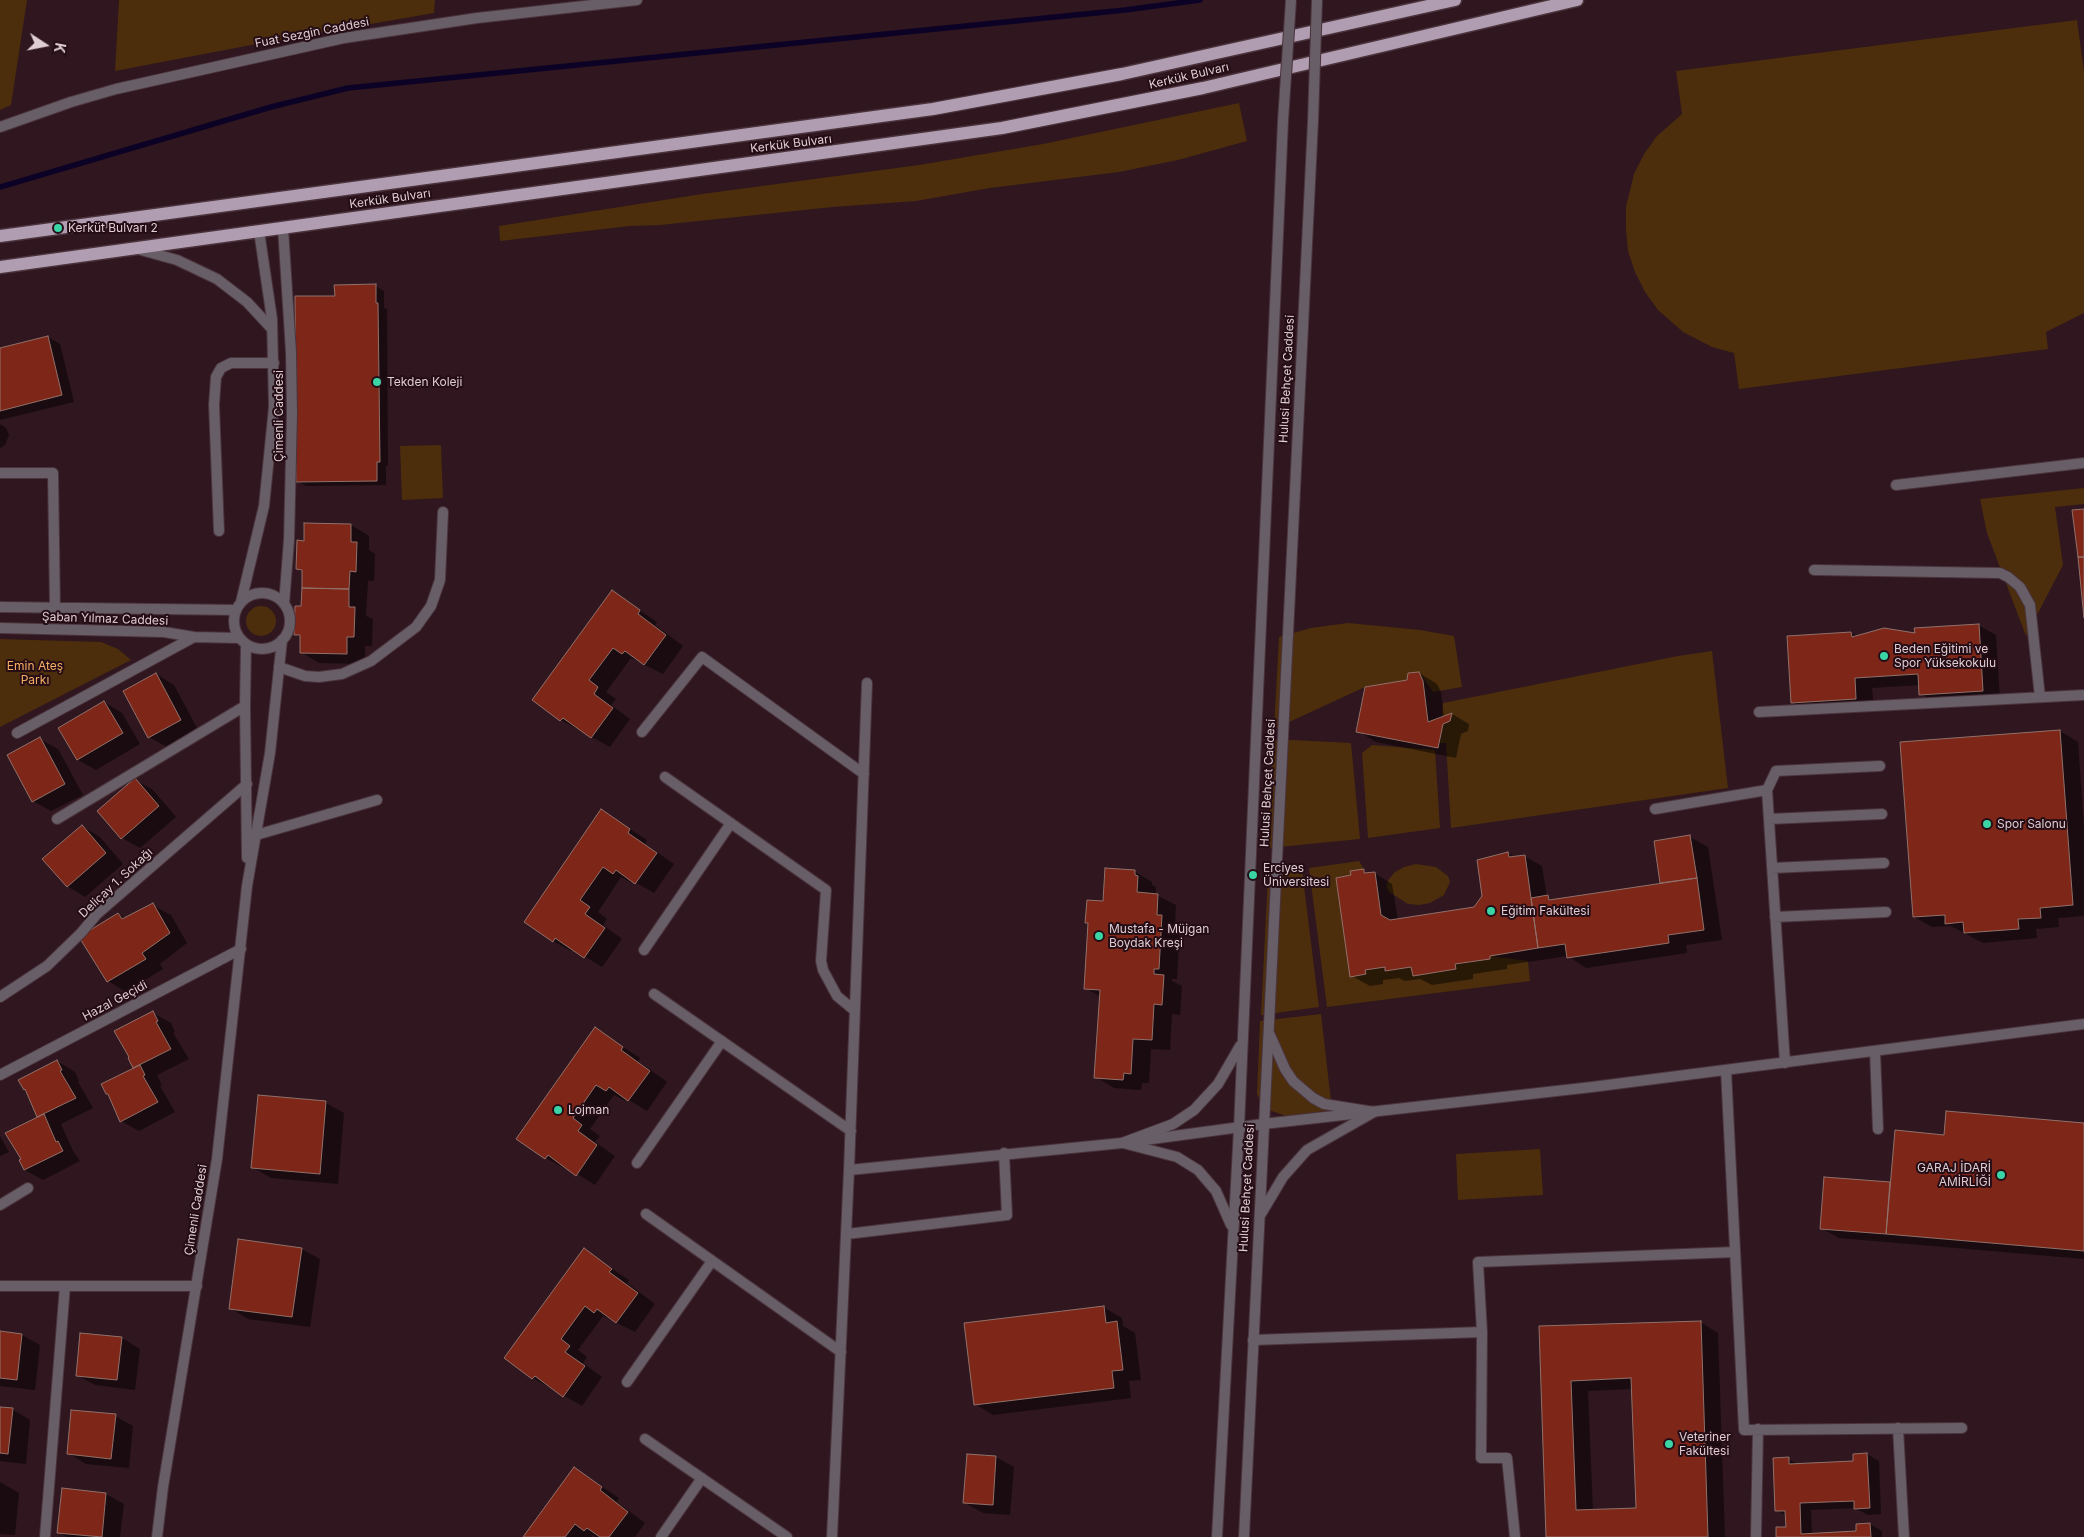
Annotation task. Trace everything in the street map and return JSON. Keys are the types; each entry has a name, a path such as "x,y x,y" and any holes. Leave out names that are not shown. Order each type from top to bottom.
{"main road":[{"name":"Kerkük Bulvarı","path":"0,236 933,110 1179,63 1454,0"},
{"name":"Kerkük Bulvarı","path":"0,268 1002,128 1203,88 1577,0"}],"street":[{"name":"Fuat Sezgin Caddesi","path":"0,128 71,102 116,89 344,38 477,18 637,0"},
{"name":"Hulusi Behçet Caddesi","path":"1217,1537 1239,1128 1283,121 1291,0"},
{"name":"Hulusi Behçet Caddesi","path":"1244,1537 1313,121 1317,0"},
{"name":"Çimenli Caddesi","path":"283,228 289,308 292,414 291,495 284,604"},
{"name":"Çimenli Caddesi","path":"238,606 267,482 272,440 274,363 272,329 259,231"},
{"path":"135,248 178,260 217,279 247,302 272,329"},
{"path":"219,531 214,405 216,377 221,368 231,363 274,363"},
{"path":"1896,485 2084,463"},
{"path":"0,473 54,473 55,608"},
{"path":"279,667 305,676 319,677 342,674 371,662 416,627 431,606 440,580 443,512"},
{"path":"1814,570 2000,573 2008,577 2020,587 2030,605 2040,697"},
{"path":"258,593 268,593 277,597 284,604 290,622 282,640 265,648 255,648 243,641 235,629 238,606 258,593"},
{"name":"Şaban Yılmaz Caddesi","path":"0,607 238,606"},
{"name":"Şaban Yılmaz Caddesi","path":"0,628 164,632 194,637 243,641"},
{"path":"17,733 194,637"},
{"name":"Çimenli Caddesi","path":"157,1537 219,1141 247,886 270,754 282,640"},
{"name":"Çimenli Caddesi","path":"243,641 247,784 247,886"},
{"path":"642,732 702,657 864,774"},
{"path":"832,1537 847,1234 867,683"},
{"path":"1759,712 2084,695"},
{"path":"58,819 245,706"},
{"path":"1785,1063 1767,790 1776,771 1880,766"},
{"path":"665,777 826,890 821,960 823,970 837,996 856,1011"},
{"name":"Deliçay 1. Sokağı","path":"0,997 47,966 82,933 97,914 247,784"},
{"path":"1655,809 1767,790"},
{"path":"256,834 377,800"},
{"path":"1769,819 1882,814"},
{"path":"644,950 731,823"},
{"path":"1772,868 1884,863"},
{"path":"1775,917 1886,912"},
{"name":"Hazal Geçidi","path":"0,1075 241,949"},
{"path":"654,994 851,1131"},
{"path":"849,1170 1004,1153 1122,1143 1263,1124 1785,1063 2084,1024"},
{"path":"1268,1025 1278,1057 1293,1081 1303,1090 1324,1104 1374,1112"},
{"path":"637,1163 722,1041"},
{"path":"1122,1143 1173,1124 1194,1110 1218,1084 1242,1041"},
{"path":"1875,1051 1878,1129"},
{"path":"1726,1070 1744,1430 1962,1428"},
{"path":"1258,1219 1274,1190 1307,1150 1374,1112"},
{"path":"1122,1143 1177,1157 1198,1170 1216,1191 1233,1230"},
{"path":"847,1234 1007,1215 1004,1153"},
{"path":"0,1205 28,1188"},
{"path":"646,1214 841,1352"},
{"path":"1515,1537 1507,1458 1481,1458 1482,1332 1478,1262 1735,1252"},
{"path":"627,1382 712,1261"},
{"path":"0,1286 197,1286"},
{"path":"45,1537 65,1286"},
{"path":"1253,1340 1482,1332"},
{"path":"1898,1428 1904,1537"},
{"path":"1756,1537 1758,1429"},
{"path":"645,1439 787,1537"},
{"path":"661,1537 702,1478"}],"green space":[{"path":"0,0 27,0 11,105 0,110"},
{"path":"119,0 435,0 434,13 115,71"},
{"path":"2077,20 2084,72 2084,313 2046,332 2048,349 1739,389 1734,353 1712,347 1683,332 1658,310 1645,292 1635,272 1628,251 1626,207 1634,174 1644,154 1657,136 1682,114 1676,71"},
{"path":"1239,103 1247,141 1178,160 1119,172 990,188 916,201 833,207 660,225 630,226 500,241 499,226 702,194 919,165 1043,144"},
{"path":"441,445 443,498 402,500 400,446"},
{"path":"2084,488 2084,504 2055,507 2063,565 2026,636 1987,533 1980,499"},
{"path":"261,606 272,610 276,621 272,632 261,636 250,632 246,621 250,610"},
{"path":"1348,623 1420,630 1454,636 1462,687 1433,692 1419,672 1408,673 1407,680 1365,687 1274,729 1279,637 1311,628"},
{"name":"Emin Ateş Parkı","path":"0,639 101,642 118,649 131,660 0,727"},
{"path":"1712,651 1728,788 1451,828 1446,743 1440,743 1443,703 1678,656"},
{"path":"1272,739 1351,743 1360,839 1269,848"},
{"path":"1372,745 1435,750 1440,828 1368,838 1362,753"},
{"path":"1359,861 1364,869 1351,875 1336,878 1351,977 1366,974 1365,970 1385,967 1386,971 1411,967 1413,976 1456,969 1455,964 1490,959 1490,956 1528,961 1530,981 1327,1007 1309,868"},
{"path":"1416,864 1436,867 1448,876 1450,882 1444,895 1430,903 1419,905 1408,904 1389,892 1386,886 1395,872"},
{"path":"1302,870 1319,1007 1261,1015 1268,875"},
{"path":"1321,1014 1332,1110 1286,1116 1269,1110 1262,1104 1257,1094 1260,1021"},
{"path":"1540,1149 1543,1195 1458,1200 1456,1154"}],"building":[{"path":"376,284 376,303 378,303 380,462 377,462 377,481 296,482 295,296 335,296 334,285"},
{"path":"48,336 62,395 0,411 0,348"},
{"path":"2084,509 2084,557 2078,557 2072,510"},
{"path":"304,523 351,524 351,542 357,542 356,572 350,571 349,589 302,588 302,570 296,569 297,540 304,541"},
{"path":"2078,557 2084,557 2084,618"},
{"path":"302,588 349,589 349,607 355,607 354,637 347,637 347,654 300,653 300,635 294,635 295,606 301,606"},
{"path":"612,590 640,610 638,614 666,635 644,665 625,651 622,654 613,648 589,680 598,687 594,694 613,708 591,738 563,718 560,721 532,700"},
{"name":"Beden Eğitimi ve Spor Yüksekokulu","path":"1979,624 1983,691 1919,695 1918,674 1855,678 1856,699 1791,703 1787,636 1851,632 1852,637 1884,628 1915,633 1914,628"},
{"path":"1419,672 1423,681 1428,722 1452,713 1450,721 1443,724 1438,748 1356,732 1365,687 1407,680 1408,673"},
{"path":"156,673 181,720 148,738 123,691"},
{"path":"104,701 123,733 77,760 58,728"},
{"name":"Spor Salonu","path":"2060,730 2073,905 2040,908 2041,918 2018,919 2019,929 1964,933 1963,922 1945,924 1945,915 1913,917 1900,742"},
{"path":"40,737 65,784 32,802 7,755"},
{"path":"135,778 159,806 121,839 97,811"},
{"path":"601,809 630,829 628,833 657,853 635,884 616,870 613,874 603,867 580,900 590,907 585,914 605,928 584,958 555,938 553,942 524,922"},
{"path":"82,825 106,853 67,887 42,859"},
{"path":"1690,835 1697,878 1660,883 1654,841"},
{"name":"Eğitim Fakültesi","path":"1508,852 1509,857 1525,855 1538,948 1490,956 1490,959 1455,964 1456,969 1413,976 1411,967 1385,971 1385,967 1365,970 1366,974 1350,977 1336,878 1351,875 1350,871 1364,869 1364,873 1375,872 1381,915 1390,920 1474,907 1482,896 1477,860"},
{"path":"1105,868 1135,870 1135,875 1138,876 1137,892 1158,894 1157,915 1162,915 1159,969 1154,969 1154,974 1164,975 1162,1005 1154,1004 1152,1040 1133,1039 1131,1074 1124,1073 1123,1080 1094,1078 1100,990 1084,989 1088,923 1085,923 1087,900 1103,901"},
{"path":"1697,878 1704,930 1668,935 1669,943 1567,958 1565,944 1538,948 1531,898 1548,895 1549,900"},
{"path":"153,903 170,933 142,953 146,959 107,982 79,937 118,913 122,919"},
{"path":"153,1011 158,1021 156,1022 171,1049 133,1068 114,1031"},
{"name":"Lojman","path":"595,1027 623,1047 621,1050 650,1071 628,1101 609,1087 606,1091 596,1085 573,1118 582,1125 578,1131 597,1145 576,1176 548,1155 545,1159 516,1139"},
{"path":"57,1060 62,1070 60,1071 76,1098 37,1117 25,1089 18,1080"},
{"path":"140,1065 145,1075 143,1076 158,1102 120,1122 108,1094 106,1094 101,1084"},
{"path":"258,1095 326,1101 320,1174 251,1168"},
{"path":"1946,1111 2084,1123 2084,1251 1886,1234 1895,1130 1944,1135"},
{"path":"44,1114 56,1142 58,1141 63,1151 24,1170 19,1160 21,1159 5,1133"},
{"path":"1824,1177 1890,1182 1886,1234 1820,1229"},
{"path":"238,1239 302,1248 292,1317 229,1309"},
{"path":"584,1248 612,1269 609,1272 638,1293 616,1323 597,1309 594,1313 585,1306 561,1339 570,1346 565,1352 585,1366 563,1397 535,1376 532,1379 504,1358"},
{"path":"1104,1306 1106,1323 1117,1321 1123,1370 1112,1371 1114,1388 974,1405 964,1323"},
{"name":"Veteriner Fakültesi","path":"1701,1321 1708,1537 1546,1537 1539,1326","holes":["1631,1378 1636,1508 1576,1510 1571,1381"]},
{"path":"0,1331 22,1334 17,1380 0,1378"},
{"path":"80,1333 122,1337 117,1380 76,1376"},
{"path":"0,1407 13,1408 8,1454 0,1453"},
{"path":"71,1410 116,1414 111,1459 67,1454"},
{"path":"1867,1453 1870,1508 1854,1509 1854,1501 1800,1503 1801,1534 1856,1531 1856,1524 1870,1523 1871,1537 1776,1537 1776,1527 1786,1527 1785,1511 1775,1511 1773,1458 1789,1457 1789,1464 1853,1461 1853,1454"},
{"path":"967,1454 996,1456 993,1505 963,1503"},
{"path":"574,1467 602,1487 600,1490 628,1512 609,1537 600,1537 587,1528 584,1531 575,1524 565,1537 523,1537"},
{"path":"62,1488 106,1493 102,1537 57,1533"}],"waterway":[{"path":"0,187 271,107 348,88 1125,10 1200,0"}],"place":[{"name":"Kerküt Bulvarı 2","path":"58,228"},
{"name":"Tekden Koleji","path":"377,382"},
{"name":"Beden Eğitimi ve Spor Yüksekokulu","path":"1884,656"},
{"name":"Spor Salonu","path":"1987,824"},
{"name":"Erciyes Üniversitesi","path":"1253,875"},
{"name":"Eğitim Fakültesi","path":"1491,911"},
{"name":"Mustafa - Müjgan Boydak Kreşi","path":"1099,936"},
{"name":"Lojman","path":"558,1110"},
{"name":"GARAJ İDARİ AMİRLİĞİ","path":"2001,1175"},
{"name":"Veteriner Fakültesi","path":"1669,1444"}]}
